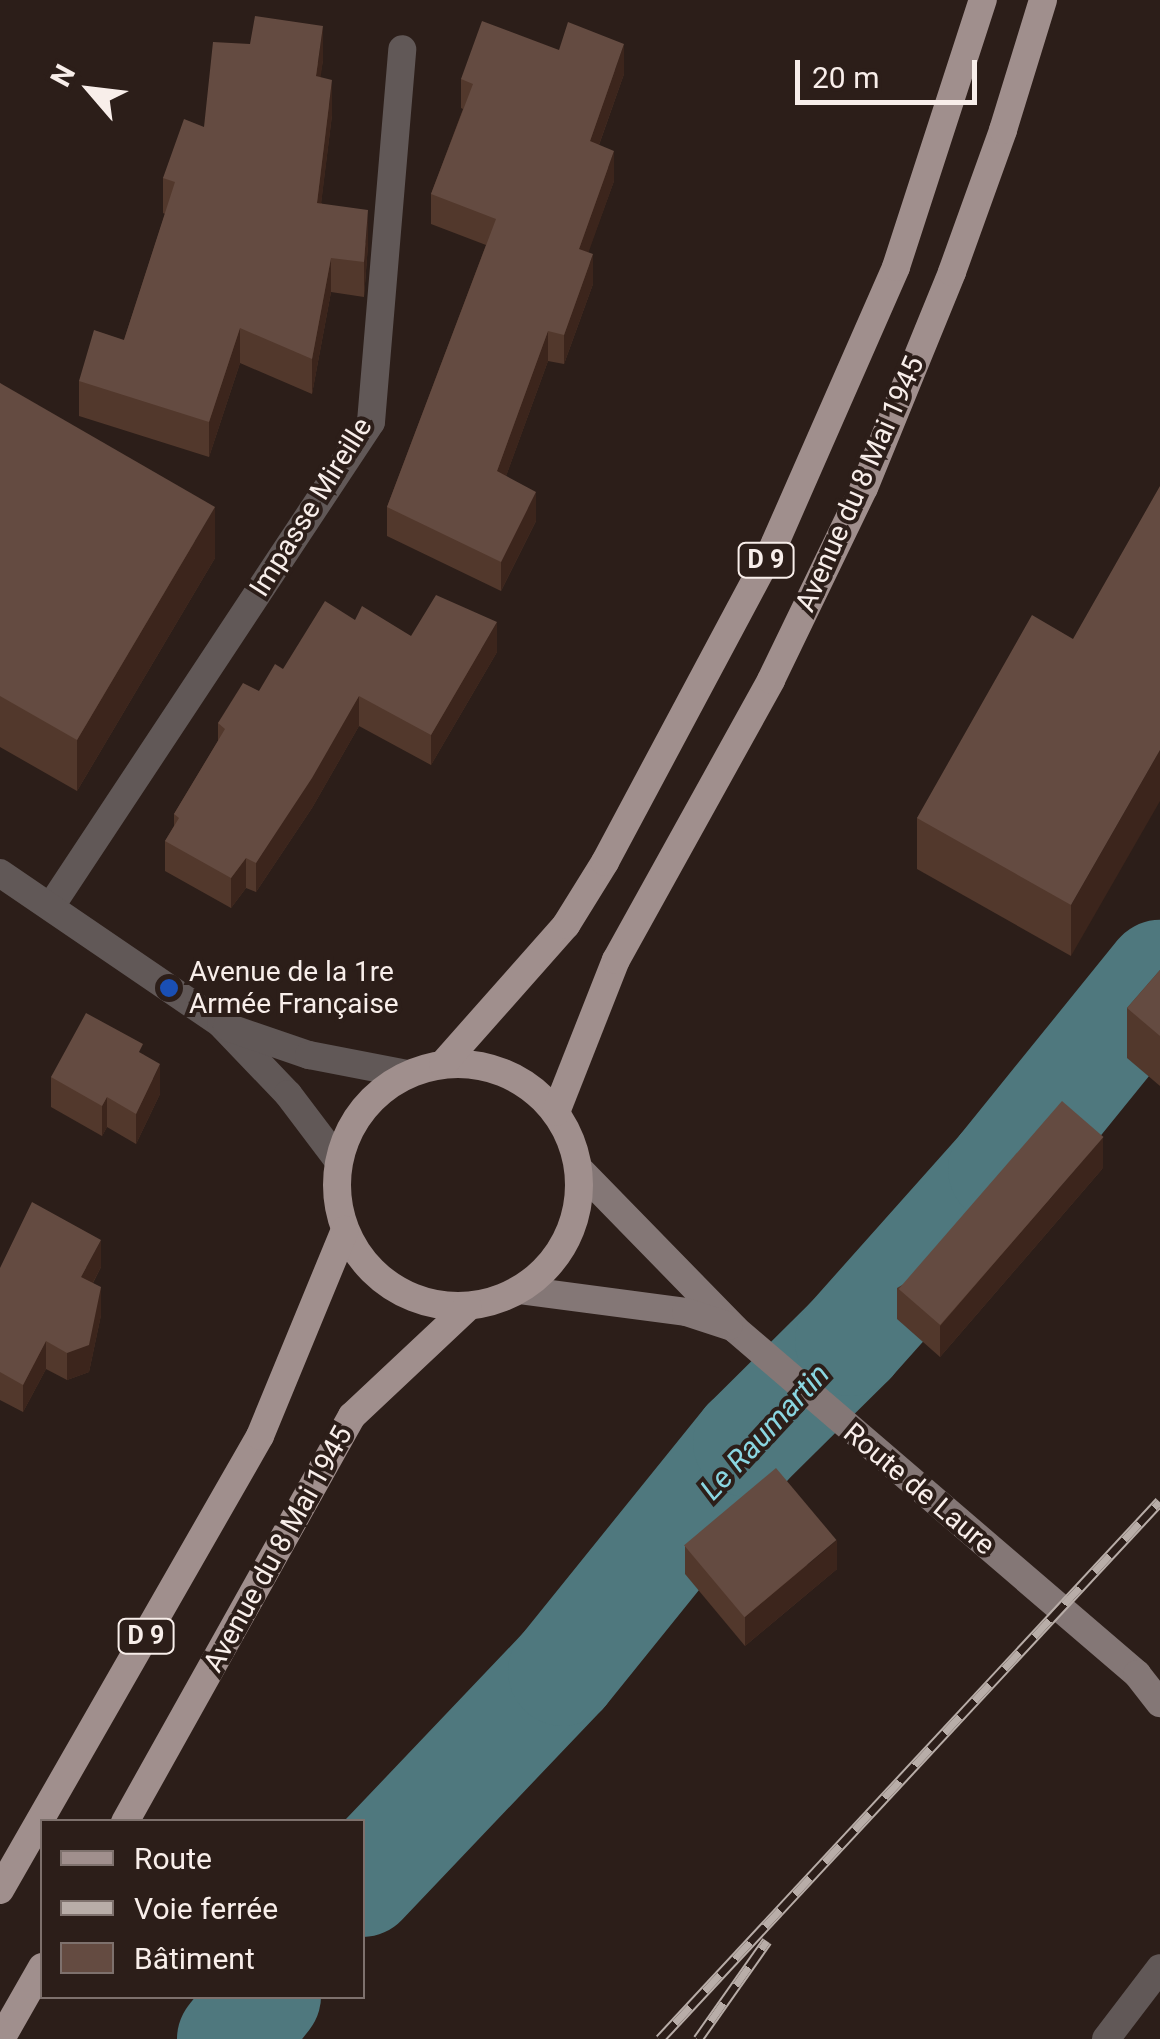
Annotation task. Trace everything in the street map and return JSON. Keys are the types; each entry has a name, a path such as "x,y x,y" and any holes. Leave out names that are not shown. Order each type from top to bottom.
{"main road":[{"name":"Avenue du 8 Mai 1945","path":"444,1064 566,924 605,862 775,542 896,267 983,0"},
{"name":"Avenue du 8 Mai 1945","path":"556,1112 616,960 771,680 864,488 952,272 1003,130 1042,0"},
{"path":"444,1064 476,1064 506,1073 534,1089 556,1112 572,1139 580,1170 578,1204 569,1235 556,1257 520,1290 468,1306 434,1305 387,1284 361,1258 345,1230 337,1195 338,1160 350,1129 374,1096 407,1074 444,1064"},
{"name":"Route de Laure","path":"580,1170 735,1328 1137,1674 1160,1703"},
{"name":"D 9","path":"41,1819 260,1436 345,1230"},
{"name":"Route de Laure","path":"520,1290 686,1312 735,1328"},
{"name":"Avenue du 8 Mai 1945","path":"127,1819 352,1416 468,1306"},
{"name":"D 9","path":"0,1890 40,1820"},
{"path":"1,2039 40,1971"}],"street":[{"name":"Impasse Mireille","path":"51,906 371,422 402,49"},
{"path":"0,872 221,1024 288,1094 338,1160"},
{"path":"221,1024 309,1055 407,1074"},
{"path":"1106,2039 1160,1968"}],"building":[{"path":"255,16 323,26 316,76 332,80 317,203 368,210 364,262 331,258 312,359 240,328 209,422 79,381 94,330 124,340 175,182 163,178 184,119 204,127 213,42 250,44"},
{"path":"482,21 559,50 568,22 624,44 590,141 614,151 579,249 593,254 564,335 548,331 497,471 536,492 501,562 387,507 496,219 431,194 473,84 461,79"},
{"path":"0,383 215,507 77,740 0,696"},
{"path":"1160,486 1160,750 1071,905 917,818 1032,615 1073,639"},
{"path":"436,595 497,622 431,735 359,696 312,778 256,863 246,858 231,878 165,841 179,818 174,814 225,729 218,723 243,683 259,691 275,664 283,669 325,601 355,620 362,606 411,636"},
{"path":"1160,970 1160,1036 1127,1008"},
{"path":"86,1013 143,1044 139,1052 160,1064 136,1114 107,1097 102,1106 51,1077"},
{"path":"1062,1101 1104,1137 940,1325 899,1289"},
{"path":"32,1202 101,1240 81,1277 101,1287 89,1345 67,1353 46,1341 23,1385 0,1372 0,1268"},
{"path":"776,1468 836,1540 744,1617 684,1545"}],"waterway":[{"name":"Le Raumartin","path":"365,1879 563,1671 748,1442 850,1341 1003,1169 1160,975"},
{"name":"Le Raumartin","path":"232,2039 264,1999"}],"railway":[{"path":"660,2039 1160,1501"},
{"path":"698,2039 767,1941"}],"place":[{"name":"Avenue de la 1re Armée Française","path":"169,988"}]}
